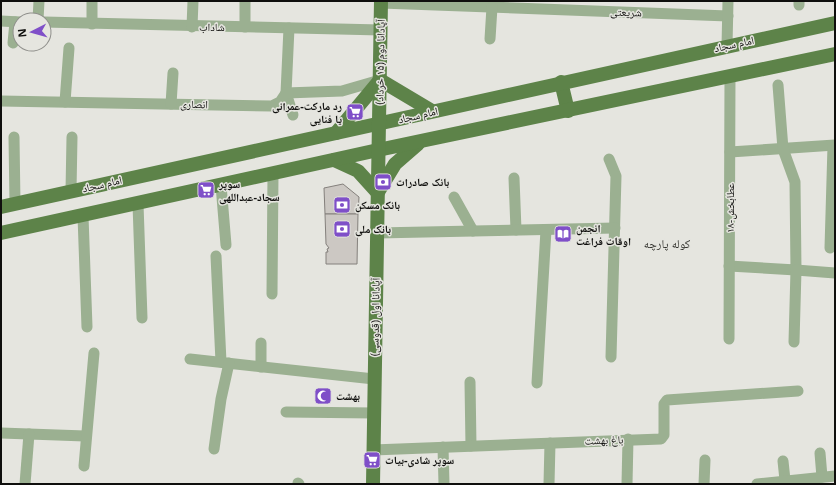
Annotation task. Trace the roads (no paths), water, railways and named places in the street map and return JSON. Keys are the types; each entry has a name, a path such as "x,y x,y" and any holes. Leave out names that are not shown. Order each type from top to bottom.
{"main road":[{"name":"آپادانا دوم (۱۵ خرداد)","path":"378,150 381,2"},
{"name":"امام سجاد","path":"1,207 561,82 835,23"},
{"path":"1,233 378,150 835,54"},
{"path":"336,133 380,80 432,111"},
{"path":"561,82 568,111"},
{"path":"334,160 358,171 378,192 395,164 409,150 422,141"},
{"name":"آپادانا اول (قدوسی)","path":"373,484 378,150"}],"street":[{"path":"38,12 39,1"},
{"path":"92,1 92,24"},
{"path":"192,27 193,1"},
{"path":"245,1 245,27"},
{"path":"727,46 728,1"},
{"name":"شریعتی","path":"381,2 489,5 631,6 728,16"},
{"path":"489,5 490,39"},
{"path":"1,21 12,22"},
{"name":"شاداب","path":"52,22 192,27 381,30"},
{"path":"288,28 286,93 293,115"},
{"path":"65,102 69,48"},
{"path":"171,104 173,73"},
{"name":"۱۸-عطابخش","path":"729,339 730,77"},
{"path":"286,93 342,91 380,80"},
{"path":"778,85 783,149 795,182 796,270 794,342"},
{"name":"انصاری","path":"1,101 272,106 280,102 286,93"},
{"path":"14,137 15,204"},
{"path":"71,191 72,137"},
{"path":"730,152 834,146 830,248"},
{"path":"609,159 616,176 616,228 611,357"},
{"path":"272,294 273,174"},
{"path":"514,178 516,230"},
{"path":"221,185 226,245"},
{"path":"454,197 473,231"},
{"path":"138,204 142,318"},
{"path":"83,216 86,327"},
{"path":"377,233 616,228"},
{"path":"537,383 546,230"},
{"path":"214,449 225,362 216,256"},
{"path":"730,266 835,273"},
{"path":"261,343 261,367"},
{"path":"84,466 85,436 94,354"},
{"path":"190,358 374,379"},
{"path":"470,382 471,446"},
{"name":"باغ بهشت","path":"373,450 663,438 664,404 666,400 798,391"},
{"path":"286,412 374,413"},
{"path":"1,433 85,436"},
{"path":"25,484 29,434"},
{"path":"627,484 628,439"},
{"path":"549,484 550,442"},
{"path":"443,447 444,484"},
{"path":"820,453 822,477"},
{"path":"704,484 705,460"},
{"path":"783,461 785,480"},
{"path":"757,484 835,476"}],"place":[{"name":"رد مارکت-عمرانی یا فنایی","path":"355,112"},
{"name":"بانک صادرات","path":"383,182"},
{"name":"سوپر سجاد-عبداللهی","path":"206,190"},
{"name":"بانک مسکن","path":"342,205"},
{"name":"بانک ملی","path":"342,229"},
{"name":"انجمن اوقات فراغت","path":"563,234"},
{"name":"بهشت","path":"323,396"},
{"name":"سوپر شادی-بیات","path":"372,460"}],"district":[{"name":"کوله پارچه","path":"667,244"}]}
